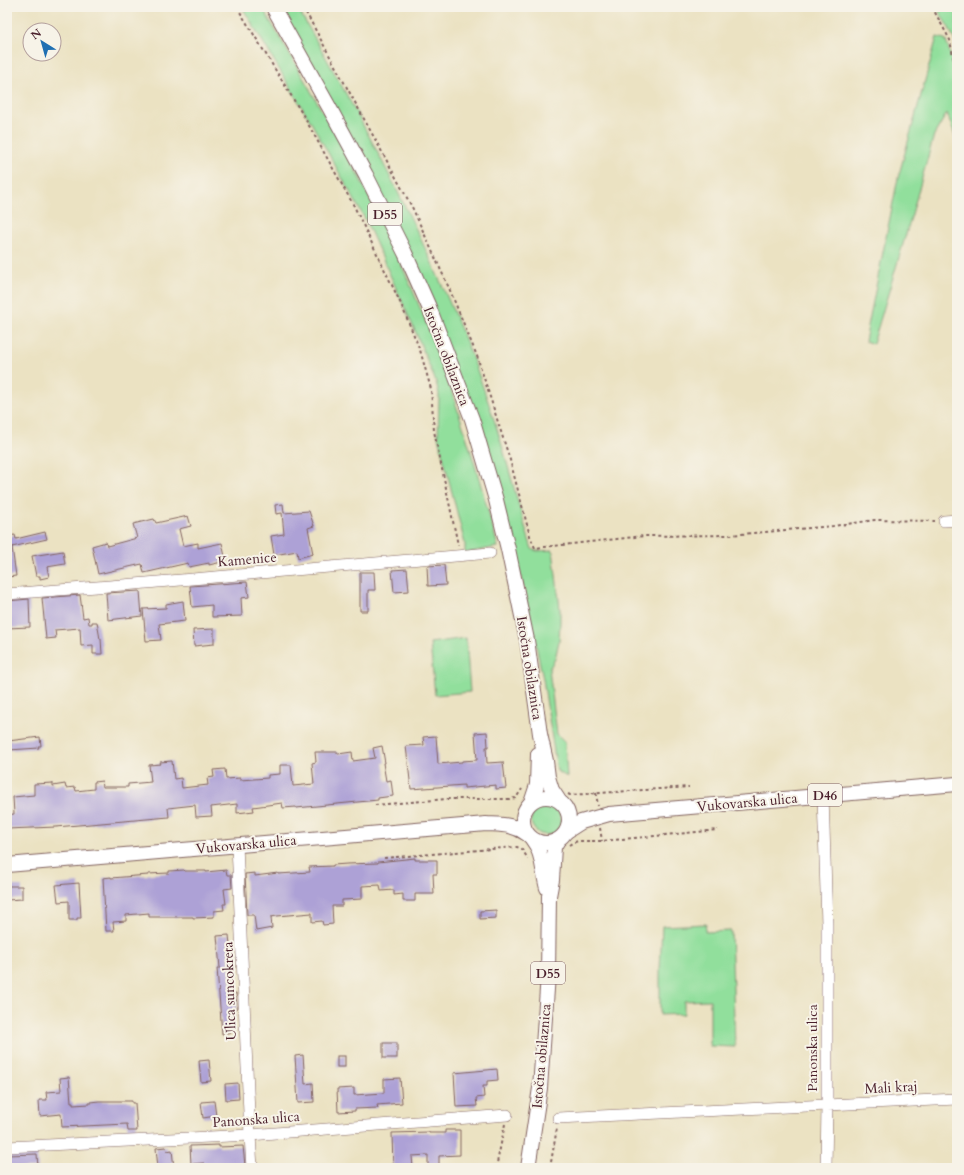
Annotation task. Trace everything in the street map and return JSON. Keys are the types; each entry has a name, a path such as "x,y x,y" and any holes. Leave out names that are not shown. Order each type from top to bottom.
{"main road":[{"name":"Istočna obilaznica","path":"273,7 366,175 405,253 429,307 469,412 496,500 508,549 527,640 540,734 550,784 554,794 562,803"},
{"name":"Istočna obilaznica","path":"529,804 537,786 540,734"},
{"name":"Vukovarska ulica","path":"562,803 571,810 579,812 609,814 957,784"},
{"path":"529,804 538,797 545,796 552,797 562,803"},
{"name":"D55","path":"562,803 569,819 562,835"},
{"name":"Vukovarska ulica","path":"486,824 513,816 529,804"},
{"name":"D55","path":"529,804 523,814 522,821 529,836"},
{"name":"Vukovarska ulica","path":"562,835 581,822 609,814"},
{"name":"Vukovarska ulica","path":"7,865 486,824 512,826 519,828 529,836"},
{"name":"Istočna obilaznica","path":"528,1168 540,1088 548,976 549,896 552,880 554,847 562,835"},
{"path":"529,836 538,842 552,843 562,835"},
{"name":"Istočna obilaznica","path":"529,836 536,844 540,852 549,896"}],"street":[{"path":"944,521 957,520"},
{"name":"Kamenice","path":"7,594 151,583 490,553"},
{"name":"Panonska ulica","path":"558,1118 827,1105 828,924 823,795"},
{"name":"Ulica suncokreta","path":"237,845 252,1168"},
{"name":"Mali kraj","path":"827,1105 957,1099"},
{"path":"826,1168 827,1105"},
{"name":"Panonska ulica","path":"7,1147 250,1135 507,1115"}],"path":[{"path":"237,7 304,115 354,206 401,304 420,350 431,389 434,432 461,556"},
{"path":"303,7 412,207 449,288 477,356 510,460 530,536 535,548 644,536 730,534 833,526 875,520 944,521"},
{"path":"932,7 950,40 957,78"},
{"path":"496,1168 507,1115"},
{"path":"550,1168 558,1118"}],"green space":[{"path":"242,7 262,7 345,151 384,227 433,340 479,477 498,547 465,553 465,544 438,437 439,394 436,382 416,333 365,219 312,124"},
{"path":"279,7 297,7 337,77 394,183 429,255 461,328 475,365 497,429 532,549 537,551 553,550 560,609 560,622 559,641 555,659 549,669 557,734 565,742 567,777 557,771 543,679 530,616 482,427"},
{"path":"936,7 957,7 957,46 949,28"},
{"path":"937,37 945,39 953,64 956,89 957,142 947,113 934,135 873,344 865,341 898,178"},
{"path":"466,638 470,692 435,695 430,643"},
{"path":"546,805 556,810 561,820 556,830 546,835 536,830 531,820 536,810"},
{"path":"706,924 705,932 731,931 735,1047 710,1046 710,1000 684,1001 684,1014 660,1015 662,926"}],"building":[{"path":"283,504 284,513 309,511 314,526 308,528 313,554 298,558 297,551 274,555 271,536 284,534 282,513 276,514 275,505"},
{"path":"188,516 191,526 179,529 183,546 198,543 198,548 222,543 226,561 209,565 209,563 189,567 188,563 144,573 142,564 98,574 92,546 106,542 107,546 137,538 133,524 154,519 156,523"},
{"path":"45,532 47,539 12,547 16,576 7,577 7,536 15,535 16,539"},
{"path":"63,551 65,564 47,567 49,577 40,579 40,576 36,576 32,556"},
{"path":"444,565 446,585 428,586 427,566"},
{"path":"407,569 409,591 394,592 392,570"},
{"path":"360,572 374,572 375,590 368,590 368,611 360,611"},
{"path":"247,582 249,597 241,598 242,616 212,617 212,605 192,607 190,586"},
{"path":"140,591 142,616 108,620 106,593"},
{"path":"80,595 83,618 88,617 89,624 92,624 92,622 97,622 101,639 102,654 93,654 93,645 81,646 80,628 55,630 56,638 46,639 42,598"},
{"path":"29,599 30,627 7,628 7,601"},
{"path":"183,601 185,621 159,624 161,640 146,641 143,609 166,608 166,604"},
{"path":"214,629 214,644 194,646 193,630"},
{"path":"487,732 487,763 503,762 506,788 496,789 496,785 464,788 464,785 411,789 406,746 424,745 423,737 436,736 438,764 477,760 475,733"},
{"path":"40,737 41,746 38,746 39,748 9,750 8,741"},
{"path":"382,746 386,781 391,780 393,796 378,798 378,800 296,808 283,808 282,803 253,807 254,811 237,813 237,804 211,807 212,816 196,817 195,805 168,808 169,817 56,827 7,829 7,815 14,814 13,797 34,795 34,784 53,783 53,786 65,784 66,788 75,787 76,791 94,789 94,782 102,781 103,787 128,787 128,784 151,782 149,765 172,761 174,779 181,778 182,788 208,785 207,778 214,777 213,770 225,769 226,779 240,778 240,780 268,778 268,775 280,774 280,765 291,765 293,786 314,784 312,763 316,762 315,752 338,752 338,754 352,752 353,761 375,758 373,748"},
{"path":"415,858 415,860 437,860 437,874 433,874 434,894 415,894 415,901 403,901 403,894 394,895 394,890 381,891 380,885 362,886 362,899 342,900 342,906 332,906 333,924 323,925 322,921 312,922 312,913 277,916 271,917 272,928 256,931 254,915 247,915 245,874 255,873 255,876 278,873 310,872 309,867 378,863"},
{"path":"184,870 206,872 226,870 227,875 231,875 232,888 224,889 226,904 223,904 224,910 214,911 214,917 149,917 149,913 126,915 126,921 113,922 114,931 106,931 103,878 169,873 169,871"},
{"path":"79,883 81,918 77,918 77,920 69,920 69,901 58,902 56,885"},
{"path":"7,886 22,886 22,899 7,900"},
{"path":"496,910 496,918 480,919 480,911"},
{"path":"229,935 231,955 229,955 231,994 236,993 237,1008 234,1009 235,1017 231,1017 232,1032 222,1034 217,968 220,968 217,936"},
{"path":"383,1043 397,1043 397,1058 383,1058"},
{"path":"303,1055 305,1084 313,1083 314,1102 298,1103 295,1056"},
{"path":"337,1056 345,1056 345,1067 337,1067"},
{"path":"209,1060 211,1081 201,1082 199,1061"},
{"path":"497,1069 498,1080 487,1081 487,1086 483,1086 484,1097 476,1098 477,1106 456,1107 454,1073"},
{"path":"69,1077 71,1102 73,1102 73,1105 90,1104 90,1102 99,1101 132,1101 132,1103 135,1103 137,1131 128,1131 127,1124 62,1127 61,1114 40,1116 39,1100 47,1100 46,1092 61,1091 60,1078"},
{"path":"400,1078 402,1103 377,1105 378,1108 355,1109 355,1111 338,1112 337,1089 354,1088 354,1095 384,1093 384,1079"},
{"path":"238,1083 239,1099 226,1100 225,1084"},
{"path":"214,1101 216,1116 203,1118 201,1102"},
{"path":"445,1130 460,1130 460,1155 439,1156 439,1168 428,1168 428,1155 412,1156 413,1168 393,1168 392,1133 445,1133"},
{"path":"219,1145 219,1147 243,1146 245,1166 204,1168 204,1163 191,1164 190,1146"},
{"path":"166,1147 167,1151 172,1150 174,1168 158,1168 156,1148"},
{"path":"37,1154 38,1168 7,1168 7,1155"}]}
